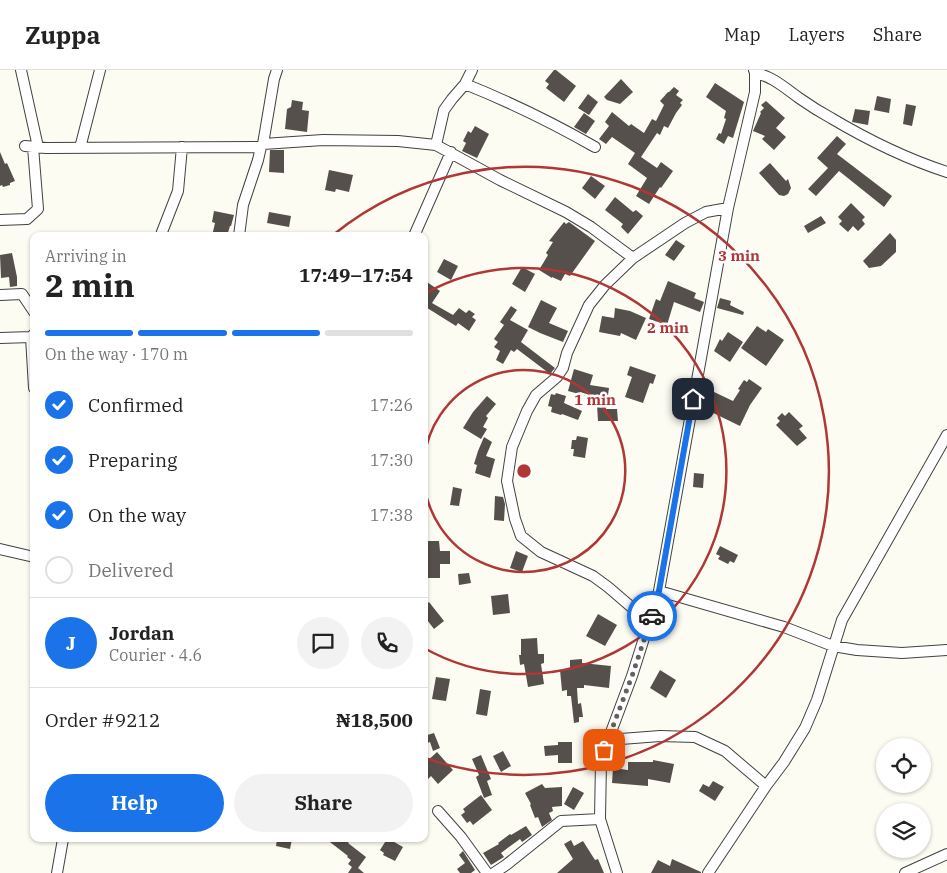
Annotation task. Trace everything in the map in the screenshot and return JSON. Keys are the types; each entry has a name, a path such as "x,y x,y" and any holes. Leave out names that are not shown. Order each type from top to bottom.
{"street":[{"path":"0,220 27,219 38,209 32,147 21,70"},
{"path":"80,148 100,70"},
{"path":"240,232 243,205 262,145 277,70"},
{"path":"436,145 444,110 465,84 472,70"},
{"path":"617,873 600,819 601,761 632,676 659,591 728,208 755,92 755,72 773,79 833,120 874,142 919,163 947,172"},
{"path":"465,84 522,108 595,147"},
{"path":"32,147 182,147 262,145 323,140 398,141 436,145 591,226 634,258"},
{"path":"162,232 178,191 182,147"},
{"path":"416,232 451,152"},
{"path":"650,623 593,576 541,552 521,536 515,519 508,481 512,447 526,411 536,395 557,377 563,368 567,353 589,305 605,285 634,258 685,223 706,212 728,208"},
{"path":"0,295 22,294 30,306"},
{"path":"0,338 30,335"},
{"path":"708,873 805,728 817,700 842,620 947,435"},
{"path":"0,549 30,556"},
{"path":"659,591 784,627 833,646 857,650 902,653 947,650"},
{"path":"608,740 660,736 695,737 725,751 766,786"},
{"path":"438,811 461,837 487,873"},
{"path":"494,873 561,821 600,819"},
{"path":"57,873 62,842"},
{"path":"905,873 947,854"}],"building":[{"path":"554,70 576,86 564,102 546,88 549,84 545,81"},
{"path":"621,79 633,92 620,104 607,100 604,97"},
{"path":"715,83 744,102 733,138 728,136 724,144 716,139 719,133 721,134 726,119 724,118 726,111 706,97"},
{"path":"674,87 679,91 676,95 683,100 680,103 682,105 668,128 664,126 660,135 657,133 641,157 657,168 661,162 673,171 649,204 636,196 647,178 628,164 635,153 612,137 606,144 599,139 609,126 605,122 612,112 629,126 631,124 644,133 652,119 656,121 664,105 660,101"},
{"path":"588,94 598,102 589,115 578,108"},
{"path":"877,96 891,99 889,113 874,110"},
{"path":"292,100 303,102 302,110 309,111 307,132 285,129 287,109 291,107"},
{"path":"766,101 785,118 776,128 786,137 774,150 762,139 765,136 753,131 760,112 764,108 761,105"},
{"path":"906,104 916,106 912,126 903,124"},
{"path":"855,109 870,111 868,125 852,122"},
{"path":"584,113 595,121 586,134 574,127"},
{"path":"475,126 489,134 477,158 462,151 466,143 463,141 468,131 471,133"},
{"path":"837,136 846,144 837,154 892,196 884,207 839,171 816,196 808,189 828,168 817,158"},
{"path":"270,150 284,150 284,173 269,172"},
{"path":"0,152 15,181 3,187 2,185 0,186"},
{"path":"770,163 786,181 788,179 791,188 788,194 784,196 779,195 759,173"},
{"path":"329,170 353,175 349,192 336,189 335,192 325,190"},
{"path":"591,176 605,186 595,199 582,188"},
{"path":"615,197 633,212 636,210 643,216 628,234 621,227 623,224 605,210"},
{"path":"851,203 865,217 862,220 865,224 858,231 853,226 848,232 839,224 842,221 838,217"},
{"path":"214,211 234,215 228,232 213,232 215,223 212,222"},
{"path":"269,212 291,216 289,227 267,223"},
{"path":"821,216 826,223 808,233 804,226"},
{"path":"564,222 566,224 569,222 595,241 570,276 565,274 561,281 539,270 553,242 549,241"},
{"path":"890,233 896,240 896,252 881,266 869,268 863,261"},
{"path":"676,240 685,246 674,261 665,255"},
{"path":"12,253 17,286 10,287 9,277 1,278 0,255"},
{"path":"444,259 458,266 451,280 437,272"},
{"path":"522,267 535,274 525,292 512,284"},
{"path":"668,281 696,293 694,298 704,302 700,312 674,302 667,325 649,319 656,299 660,301"},
{"path":"428,283 440,291 432,303 453,315 459,308 466,313 469,310 475,314 472,317 476,320 469,331 458,323 456,326 428,308"},
{"path":"720,298 731,301 730,305 744,312 743,315 717,308"},
{"path":"541,300 557,308 549,323 568,331 563,342 528,327"},
{"path":"511,306 517,310 510,320 528,330 521,342 555,368 550,374 517,349 514,352 511,350 503,364 496,360 500,351 494,347 498,342 494,339 504,325 500,322"},
{"path":"615,308 630,311 646,318 636,340 621,333 620,336 599,332 602,316 614,318"},
{"path":"757,326 766,332 768,329 784,340 766,366 741,348"},
{"path":"728,332 743,342 730,362 714,351 720,339 722,341"},
{"path":"630,366 656,375 653,384 650,383 643,403 625,397 632,377 627,375"},
{"path":"574,369 593,375 590,385 609,388 606,409 617,409 618,421 598,421 597,405 592,404 593,396 568,391"},
{"path":"749,379 762,388 750,405 740,426 703,408 712,391 733,401 744,380 747,382"},
{"path":"556,393 566,396 564,403 582,411 578,420 551,412 552,407 548,406 551,394 555,395"},
{"path":"487,396 496,404 486,416 488,418 483,427 487,429 481,439 463,428 473,412"},
{"path":"789,412 803,426 799,429 807,438 797,446 776,425 780,421 777,418 782,413 785,416"},
{"path":"577,436 588,438 585,458 573,456 574,449 571,449 572,440 576,440"},
{"path":"484,437 492,442 486,456 495,459 490,478 475,473 477,465 474,464"},
{"path":"694,473 704,474 703,488 693,487"},
{"path":"453,487 462,489 459,506 450,505"},
{"path":"495,496 503,497 505,504 504,521 494,520"},
{"path":"428,541 439,541 440,551 450,551 450,564 440,564 440,578 428,578"},
{"path":"720,546 738,555 734,563 730,561 728,564 718,559 720,556 716,554"},
{"path":"516,551 528,556 522,572 510,568"},
{"path":"469,573 471,583 459,585 458,574"},
{"path":"508,594 510,613 493,615 491,596"},
{"path":"428,603 444,621 434,629 428,621"},
{"path":"598,614 617,625 605,646 586,636"},
{"path":"537,638 538,654 544,654 544,663 541,664 544,684 528,687 524,664 520,665 521,639"},
{"path":"582,659 582,663 611,666 609,688 584,685 584,688 577,688 578,704 581,703 583,717 579,717 579,722 574,723 571,696 567,696 567,690 562,691 560,670 570,669 570,660"},
{"path":"660,670 676,680 666,698 650,688"},
{"path":"436,677 450,679 446,701 432,699"},
{"path":"480,689 491,691 487,716 476,714"},
{"path":"434,733 440,748 433,751 430,742 428,743 428,735"},
{"path":"558,742 572,742 572,763 558,763 558,755 545,756 544,746 558,745"},
{"path":"503,751 511,766 501,772 493,756"},
{"path":"437,752 453,770 438,784 431,776 428,779 428,760"},
{"path":"481,755 491,779 487,781 492,795 484,798 476,777 479,775 472,759"},
{"path":"653,760 674,764 670,783 648,779 648,786 612,783 613,768 628,770 628,762 653,762"},
{"path":"713,781 724,787 715,801 699,791 703,784 709,787"},
{"path":"542,784 545,788 562,787 562,806 552,807 553,811 549,813 552,820 542,827 538,817 535,818 525,793"},
{"path":"573,787 584,793 574,810 564,804"},
{"path":"481,795 492,810 473,825 470,821 467,823 461,815 465,812 463,809"},
{"path":"526,826 532,835 522,842 520,839 501,853 504,857 491,865 483,853 499,844 510,834"},
{"path":"571,840 574,846 583,841 595,860 598,859 604,873 557,873 573,859 564,844"},
{"path":"277,842 291,842 290,849 276,846"},
{"path":"330,842 349,842 366,857 358,868 364,873 348,873 352,867 348,864 351,860"},
{"path":"385,842 394,842 403,847 395,861 383,855 384,853 380,850"},
{"path":"463,851 475,870 471,873 460,873 457,869 465,863 459,855"},
{"path":"672,859 701,873 651,873 658,860 670,866"}],"way so far":[{"path":"604,750 652,616"}],"route":[{"path":"652,616 659,591 693,399"}]}
